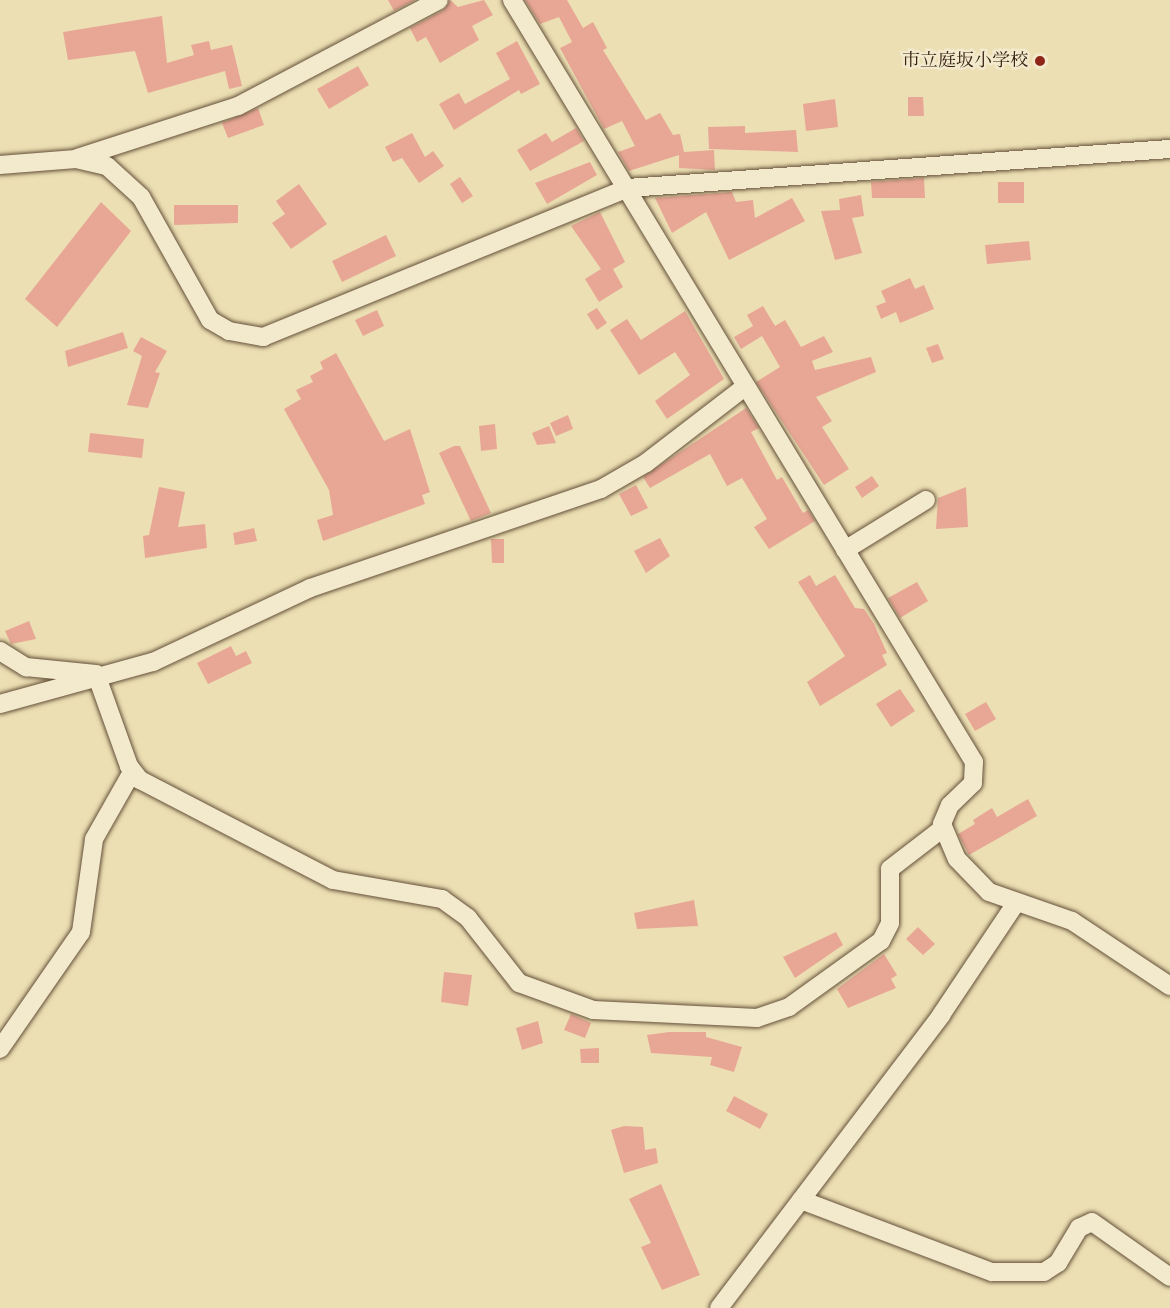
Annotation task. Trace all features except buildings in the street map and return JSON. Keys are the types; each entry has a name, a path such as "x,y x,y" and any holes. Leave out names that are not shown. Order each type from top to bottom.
{"street":[{"path":"0,165 76,159 238,106 439,0"},
{"path":"0,651 26,667 86,670 100,678 132,772 333,880 442,899 468,918 519,983 600,1012 757,1018 789,1007 881,941 890,923 890,868 942,829 947,810 972,786 977,769 628,188 512,0"},
{"path":"76,159 107,166 133,185 205,314 246,337 286,330 628,188 1170,149"},
{"path":"0,704 153,662 310,588 618,482 746,386"},
{"path":"845,550 926,500"},
{"path":"0,1049 81,932 94,839 132,772"},
{"path":"942,829 968,873 1016,903 1071,921 1170,986"},
{"path":"719,1308 801,1200 1016,903"},
{"path":"801,1200 992,1272 1044,1272 1058,1263 1079,1228 1092,1222 1170,1276"}],"place":[{"name":"市立庭坂小学校","path":"1040,61"}]}
